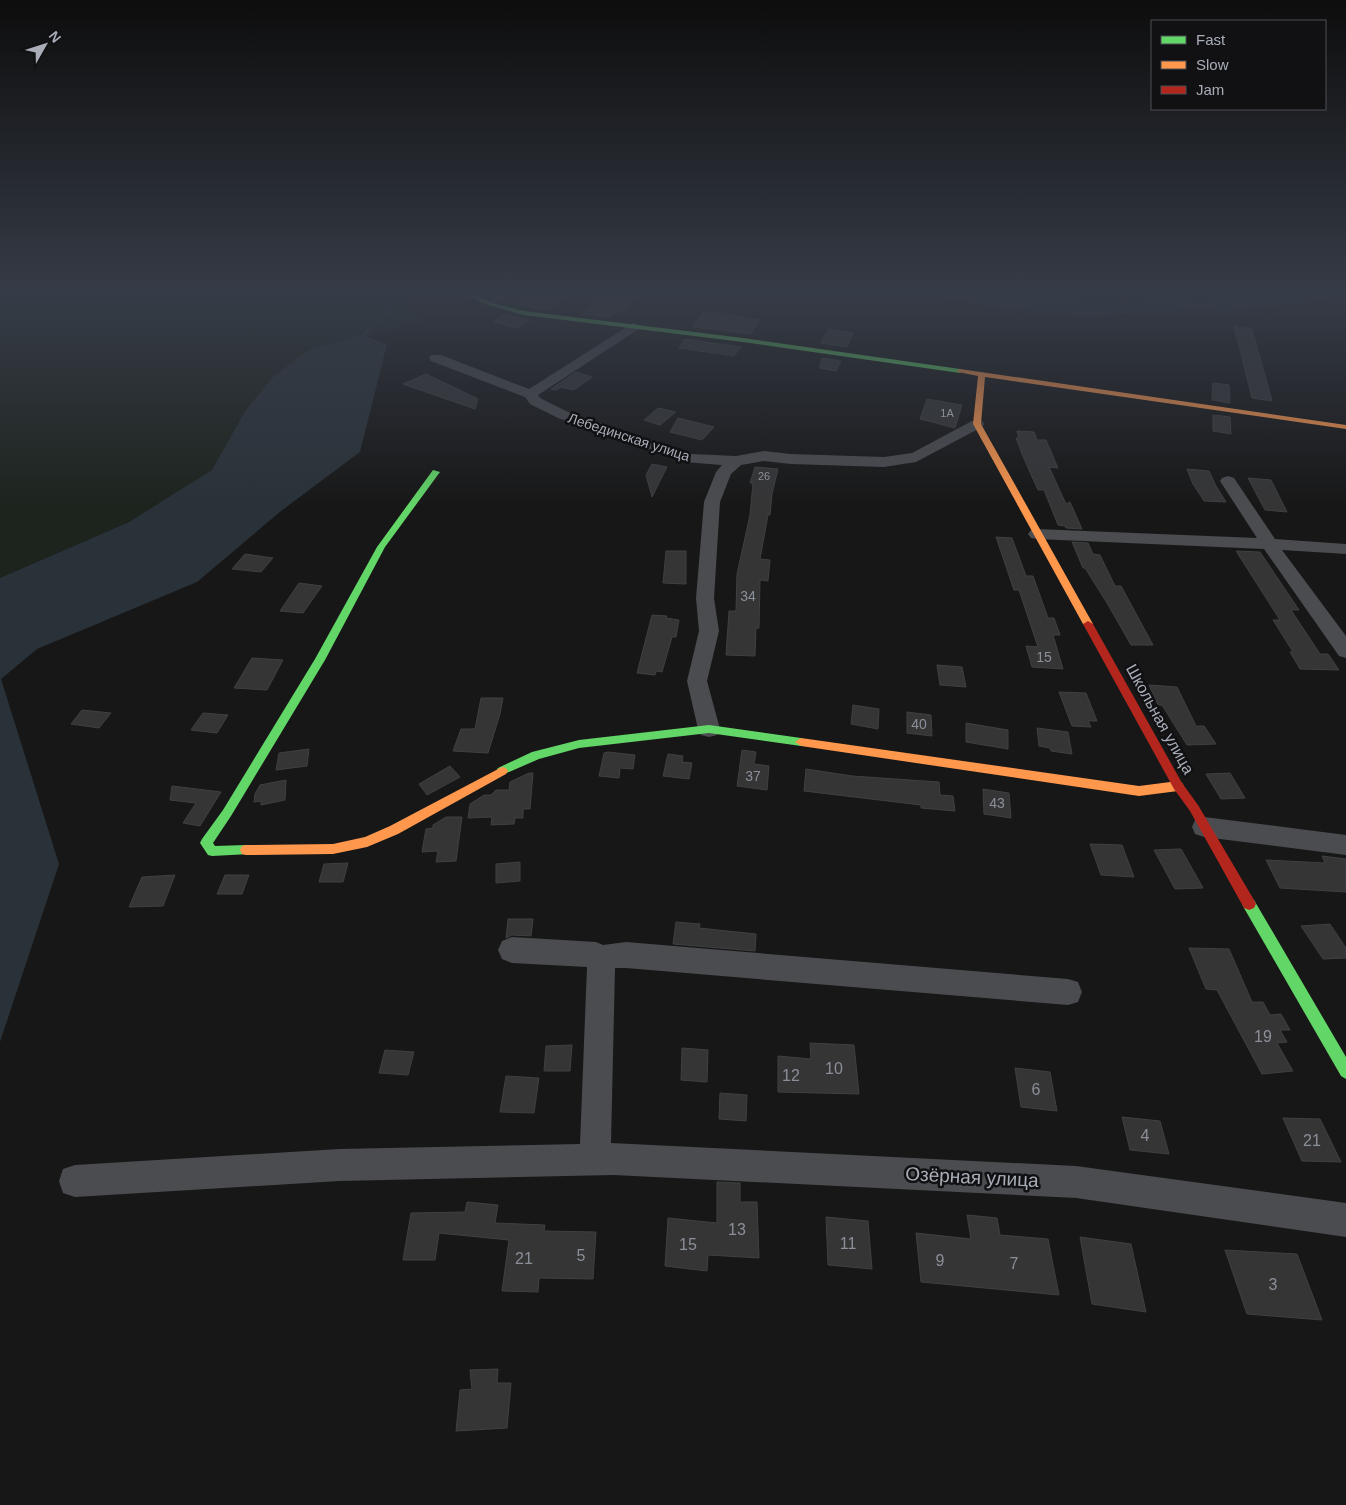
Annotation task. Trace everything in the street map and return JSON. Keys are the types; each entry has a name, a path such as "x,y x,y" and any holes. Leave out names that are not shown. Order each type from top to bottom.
{"street":[{"name":"Лебединская улица","path":"457,366 530,394 535,401 563,415 690,459 736,461 764,456 791,459 884,462 916,457 977,424"},
{"path":"530,394 573,366"},
{"path":"924,366 1346,427"},
{"path":"977,424 982,374"},
{"name":"Школьная улица","path":"977,424 1077,601 1178,786 1204,827 1346,1071"},
{"path":"709,729 698,681 709,631 705,598 712,502 724,472 736,461"},
{"path":"436,472 381,547 320,660 226,813 211,833 206,843 212,851 333,849 367,842 394,830 483,780 536,755 580,744 709,729 1139,791 1178,786"},
{"path":"1228,481 1346,651"},
{"path":"1038,534 1346,549"},
{"path":"1204,827 1346,845"},
{"path":"512,950 596,955 601,960 595,1160"},
{"path":"601,960 608,956 626,955 1068,992"},
{"name":"Озёрная улица","path":"75,1181 339,1164 614,1159 1076,1182 1346,1220"}],"shaded area":[{"path":"0,366 291,366 245,411 213,470 129,522 0,578"},
{"path":"287,366 381,366 360,452 281,511 197,582 37,649 1,679 59,864 0,1042 0,578 129,522 212,470 245,411 273,377"}],"building":[{"path":"820,366 838,366 836,371 819,368"},
{"path":"1244,366 1262,366 1272,401 1252,398"},
{"path":"576,372 592,377 574,390 561,387 556,390 551,389"},
{"path":"426,374 478,399 475,409 403,384"},
{"path":"1213,383 1229,385 1230,403 1212,400"},
{"path":"927,399 962,405 955,428 920,419"},
{"path":"658,408 676,412 660,425 644,420"},
{"path":"1213,415 1230,417 1231,434 1213,431"},
{"path":"678,418 714,427 702,440 670,432"},
{"path":"1017,431 1034,432 1037,440 1046,440 1058,468 1049,467 1066,504 1070,502 1082,529 1066,528 1065,526 1058,525 1044,490 1038,490 1022,454 1016,438 1019,438"},
{"path":"652,464 667,467 652,497 646,475"},
{"path":"755,467 778,469 760,559 770,560 768,581 760,580 759,628 756,628 755,656 726,655 729,611 736,611 737,574 750,515 753,483 750,483"},
{"path":"1187,469 1209,471 1226,502 1204,501 1193,484"},
{"path":"1248,478 1271,480 1287,512 1265,510"},
{"path":"996,537 1012,538 1026,576 1033,576 1048,618 1054,618 1060,635 1053,635 1063,669 1032,667 1026,646 1038,647 1019,590 1014,590"},
{"path":"1072,542 1088,543 1093,554 1100,555 1115,586 1121,586 1153,645 1131,645 1107,603 1085,568 1083,568"},
{"path":"666,551 686,551 686,584 663,583"},
{"path":"1236,551 1260,552 1299,610 1291,610 1320,654 1328,654 1339,670 1300,669 1290,652 1293,652 1273,620 1280,620"},
{"path":"245,554 273,558 261,572 232,569"},
{"path":"299,583 322,586 303,613 280,611"},
{"path":"652,615 667,616 666,618 679,620 676,637 672,637 662,672 656,671 655,675 637,673"},
{"path":"252,658 283,660 267,690 234,688"},
{"path":"937,665 962,667 966,687 940,685"},
{"path":"1149,685 1177,687 1196,726 1204,726 1216,744 1187,745 1162,705 1158,705"},
{"path":"1059,692 1086,693 1097,721 1088,721 1091,727 1072,726"},
{"path":"481,698 503,698 488,753 453,751 461,729 475,729"},
{"path":"853,705 879,709 878,729 851,724"},
{"path":"82,710 111,713 99,728 71,724"},
{"path":"907,712 931,715 932,736 907,733"},
{"path":"203,713 228,715 217,733 191,730"},
{"path":"966,723 1008,730 1008,749 966,742"},
{"path":"1037,728 1068,732 1072,754 1051,751 1050,748 1039,746"},
{"path":"309,749 307,766 276,770 279,753"},
{"path":"742,750 756,752 754,764 769,766 767,790 737,786"},
{"path":"604,753 635,755 633,769 620,768 619,778 599,776"},
{"path":"668,754 683,756 682,762 692,763 689,779 663,776"},
{"path":"450,766 460,777 427,795 419,784"},
{"path":"806,769 852,776 939,782 940,795 953,796 955,811 804,791"},
{"path":"533,773 530,809 523,809 523,818 515,818 514,824 491,825 492,817 468,818 470,804 484,795 491,795 496,790 509,790 510,782"},
{"path":"1230,773 1245,798 1221,799 1206,774"},
{"path":"286,780 285,800 261,805 261,801 254,802 255,794 260,785"},
{"path":"172,786 221,792 200,826 183,823 196,803 170,800"},
{"path":"983,789 1009,793 1011,818 984,814"},
{"path":"446,817 462,817 456,861 436,862 438,851 422,852 426,829 433,828 433,825"},
{"path":"1090,844 1122,845 1134,877 1101,875"},
{"path":"1181,849 1203,888 1175,889 1154,850"},
{"path":"1322,856 1346,859 1346,892 1280,888 1266,860 1325,863"},
{"path":"520,862 520,881 496,883 496,864"},
{"path":"348,863 343,882 319,882 324,864"},
{"path":"175,875 163,906 129,907 142,877"},
{"path":"225,875 249,875 242,894 217,894"},
{"path":"508,919 533,919 531,936 512,935 506,938"},
{"path":"676,922 700,924 699,928 756,934 755,951 673,944"},
{"path":"1330,924 1346,948 1346,958 1323,959 1301,926"},
{"path":"1189,948 1229,949 1252,1002 1263,1002 1270,1015 1281,1014 1290,1030 1280,1030 1287,1042 1277,1043 1293,1071 1262,1074 1217,990 1206,989"},
{"path":"810,1043 854,1045 859,1094 778,1092 778,1056 811,1059"},
{"path":"572,1045 570,1071 544,1071 546,1046"},
{"path":"682,1048 708,1050 707,1082 681,1080"},
{"path":"385,1050 414,1052 408,1075 379,1073"},
{"path":"1015,1068 1050,1072 1057,1111 1021,1107"},
{"path":"506,1076 539,1078 534,1113 500,1112"},
{"path":"720,1093 747,1095 746,1121 719,1119"},
{"path":"1122,1117 1160,1121 1169,1154 1130,1150"},
{"path":"1283,1118 1320,1119 1341,1162 1302,1161"},
{"path":"717,1182 740,1183 740,1202 757,1202 759,1258 708,1255 707,1271 665,1266 668,1218 717,1223"},
{"path":"467,1202 498,1205 495,1223 545,1225 544,1231 596,1232 593,1279 539,1278 538,1292 502,1291 509,1240 439,1233 435,1260 403,1260 411,1213 465,1212"},
{"path":"967,1215 997,1218 1000,1235 1048,1239 1059,1295 921,1282 916,1233 971,1239"},
{"path":"826,1217 868,1221 872,1269 828,1265"},
{"path":"1080,1237 1131,1244 1146,1312 1092,1304"},
{"path":"1225,1250 1297,1254 1322,1320 1247,1314"},
{"path":"498,1369 497,1383 511,1383 507,1428 456,1431 460,1390 472,1389 470,1370"}],"traffic: fast":[{"path":"927,366 960,371"},
{"path":"246,850 212,851 206,843 227,813 320,660 381,547 436,472"},
{"path":"502,771 536,755 579,744 709,729 801,742"},
{"path":"1249,904 1346,1071"}],"traffic: slow":[{"path":"960,371 1346,427"},
{"path":"982,373 977,424 1088,624"},
{"path":"801,742 1139,791 1178,786"},
{"path":"246,850 333,849 367,842 394,830 502,771"}],"traffic: jam":[{"path":"1088,624 1178,786 1194,808 1249,904"}]}
